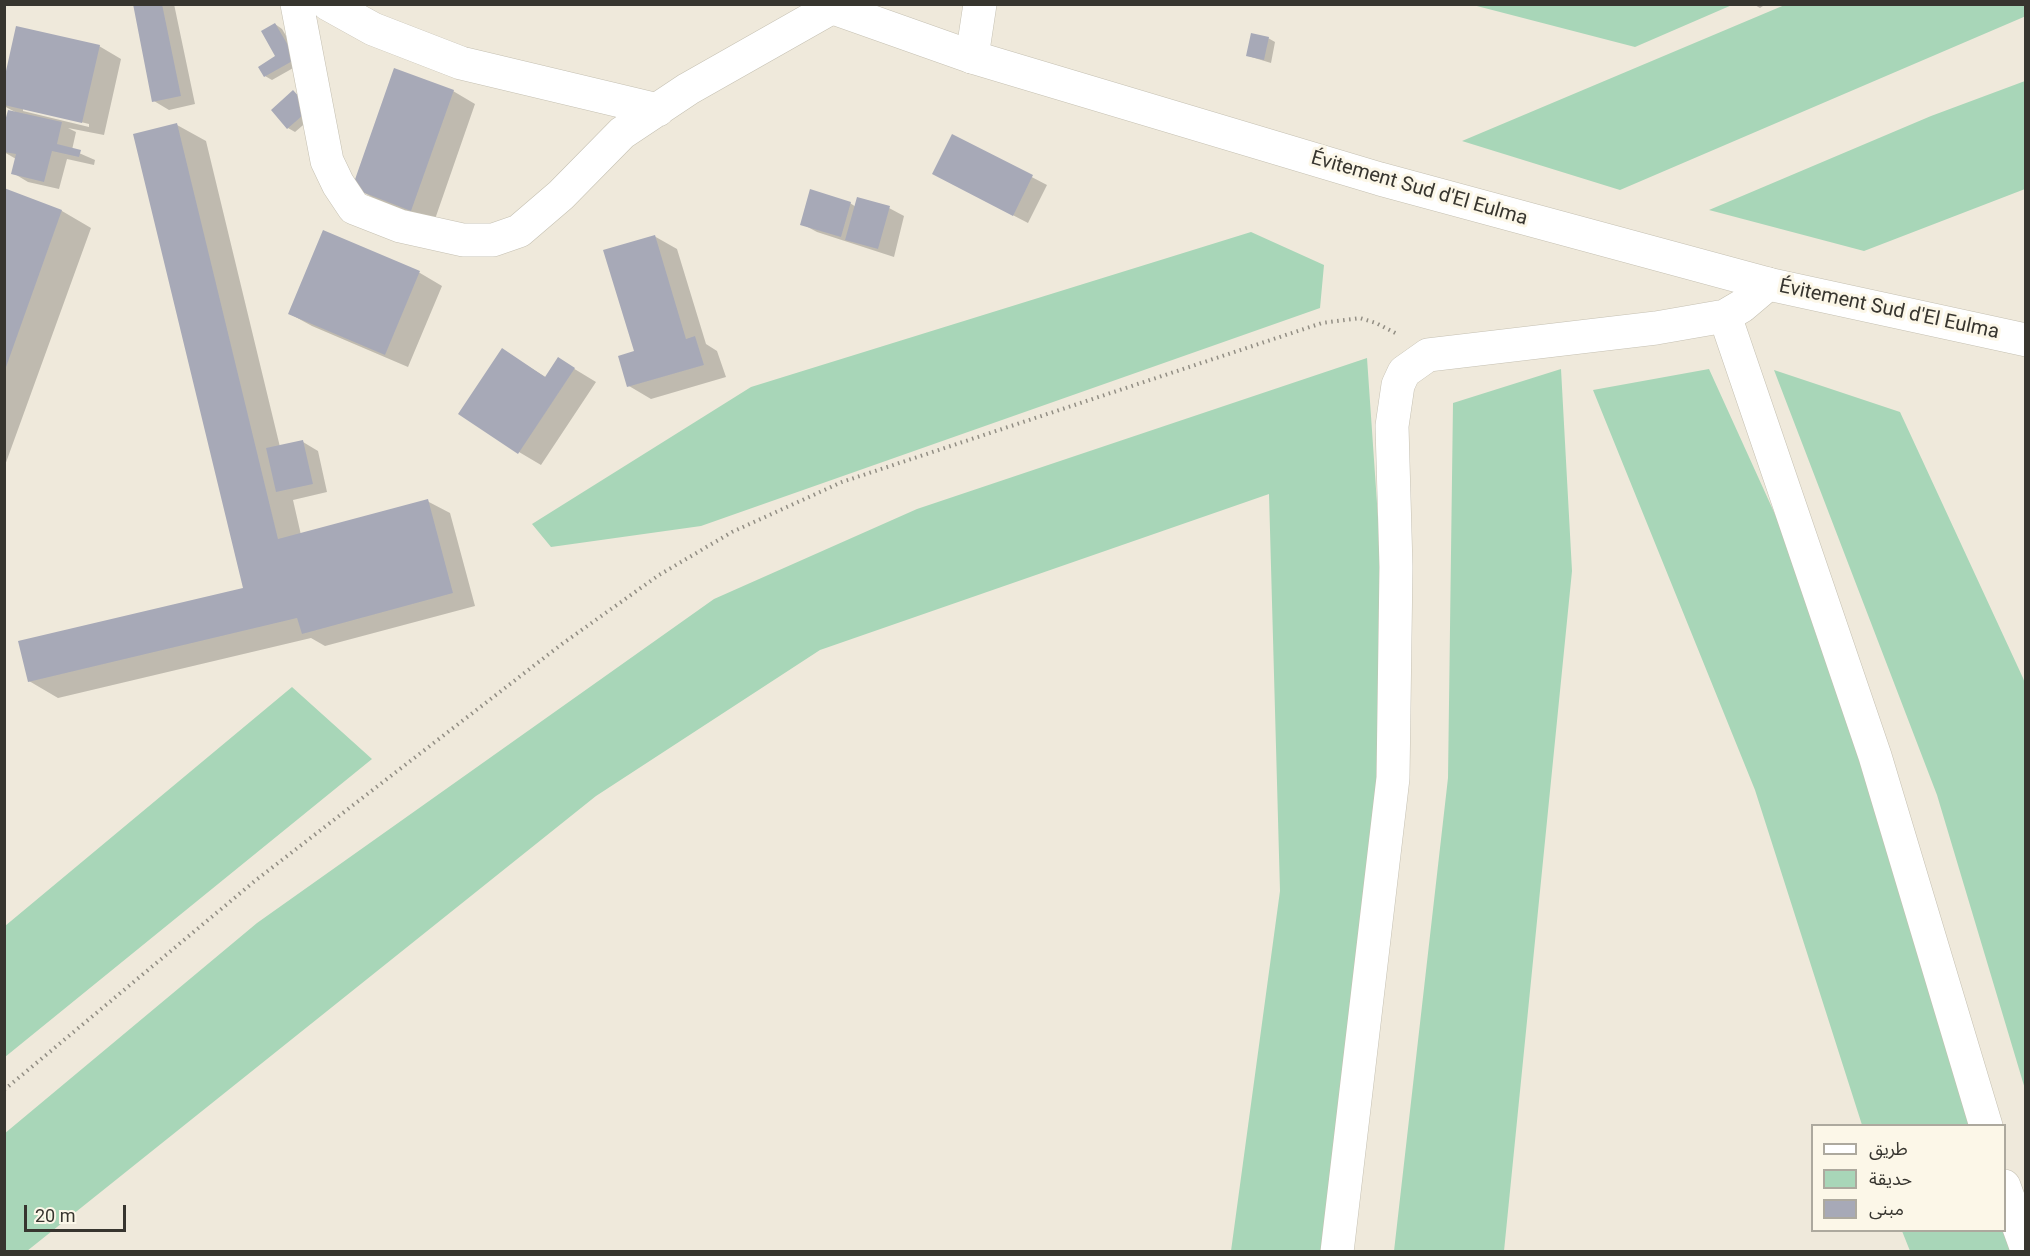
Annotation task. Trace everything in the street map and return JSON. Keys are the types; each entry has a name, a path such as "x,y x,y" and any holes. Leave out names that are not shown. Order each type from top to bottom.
{"street":[{"path":"297,4 327,161 338,184 354,208 400,226 463,240 493,240 519,231 561,195 622,133 688,89 826,6"},
{"path":"328,4 373,29 460,63 658,110"},
{"path":"972,57 980,4"},
{"name":"Évitement Sud d'El Eulma","path":"826,6 972,57 1380,179 1768,284 2025,340"},
{"path":"1337,1251 1392,778 1396,567 1392,426 1398,385 1404,372 1428,355 1656,328 1725,316 1742,306 1768,284"},
{"path":"1725,316 1875,756 1986,1124"},
{"path":"2006,1192 2025,1247"}],"path":[{"path":"4,1090 256,879 562,644 659,575 732,532 842,482 1322,323 1360,318 1394,331 1428,355"}],"green space":[{"path":"1787,4 2025,5 2026,16 1620,190 1462,141"},
{"path":"1473,5 1732,5 1635,47"},
{"path":"2025,81 2025,189 1864,251 1709,210 1931,116"},
{"path":"1251,232 1324,265 1320,308 701,526 551,547 532,524 751,387"},
{"path":"1367,358 1388,663 1340,1251 1231,1251 1280,891 1269,494 820,650 596,796 27,1251 5,1251 4,1134 257,923 714,599 917,509"},
{"path":"1561,369 1572,571 1504,1251 1394,1251 1448,778 1453,403"},
{"path":"1709,369 1858,697 1980,1124 1862,1124 1755,790 1593,390"},
{"path":"1774,370 1900,412 2026,686 2025,1089 1937,795"},
{"path":"292,687 372,759 5,1057 5,926"},
{"path":"1902,1232 2006,1232 2025,1251 1910,1251"}],"building":[{"path":"133,4 162,4 181,96 152,102"},
{"path":"275,23 296,59 264,77 258,67 275,56 261,31"},
{"path":"16,26 100,45 82,123 4,105 4,80"},
{"path":"1251,33 1269,37 1264,60 1246,56"},
{"path":"394,68 454,90 411,211 352,188"},
{"path":"293,90 310,109 287,129 271,110"},
{"path":"8,110 62,122 57,144 81,150 79,157 52,151 44,182 11,174 16,154 4,152 4,125"},
{"path":"177,123 278,539 428,499 453,593 302,634 297,618 28,682 18,641 243,588 133,134"},
{"path":"952,134 1033,175 1013,216 932,174"},
{"path":"4,188 62,210 5,370 4,370"},
{"path":"810,189 851,202 841,237 800,225"},
{"path":"857,197 890,206 878,249 845,240"},
{"path":"323,230 420,271 385,355 288,314"},
{"path":"655,235 686,339 695,336 704,365 627,387 618,356 634,351 603,250"},
{"path":"502,348 545,377 558,357 575,368 518,454 458,414"},
{"path":"303,440 313,484 276,492 266,448"}]}
